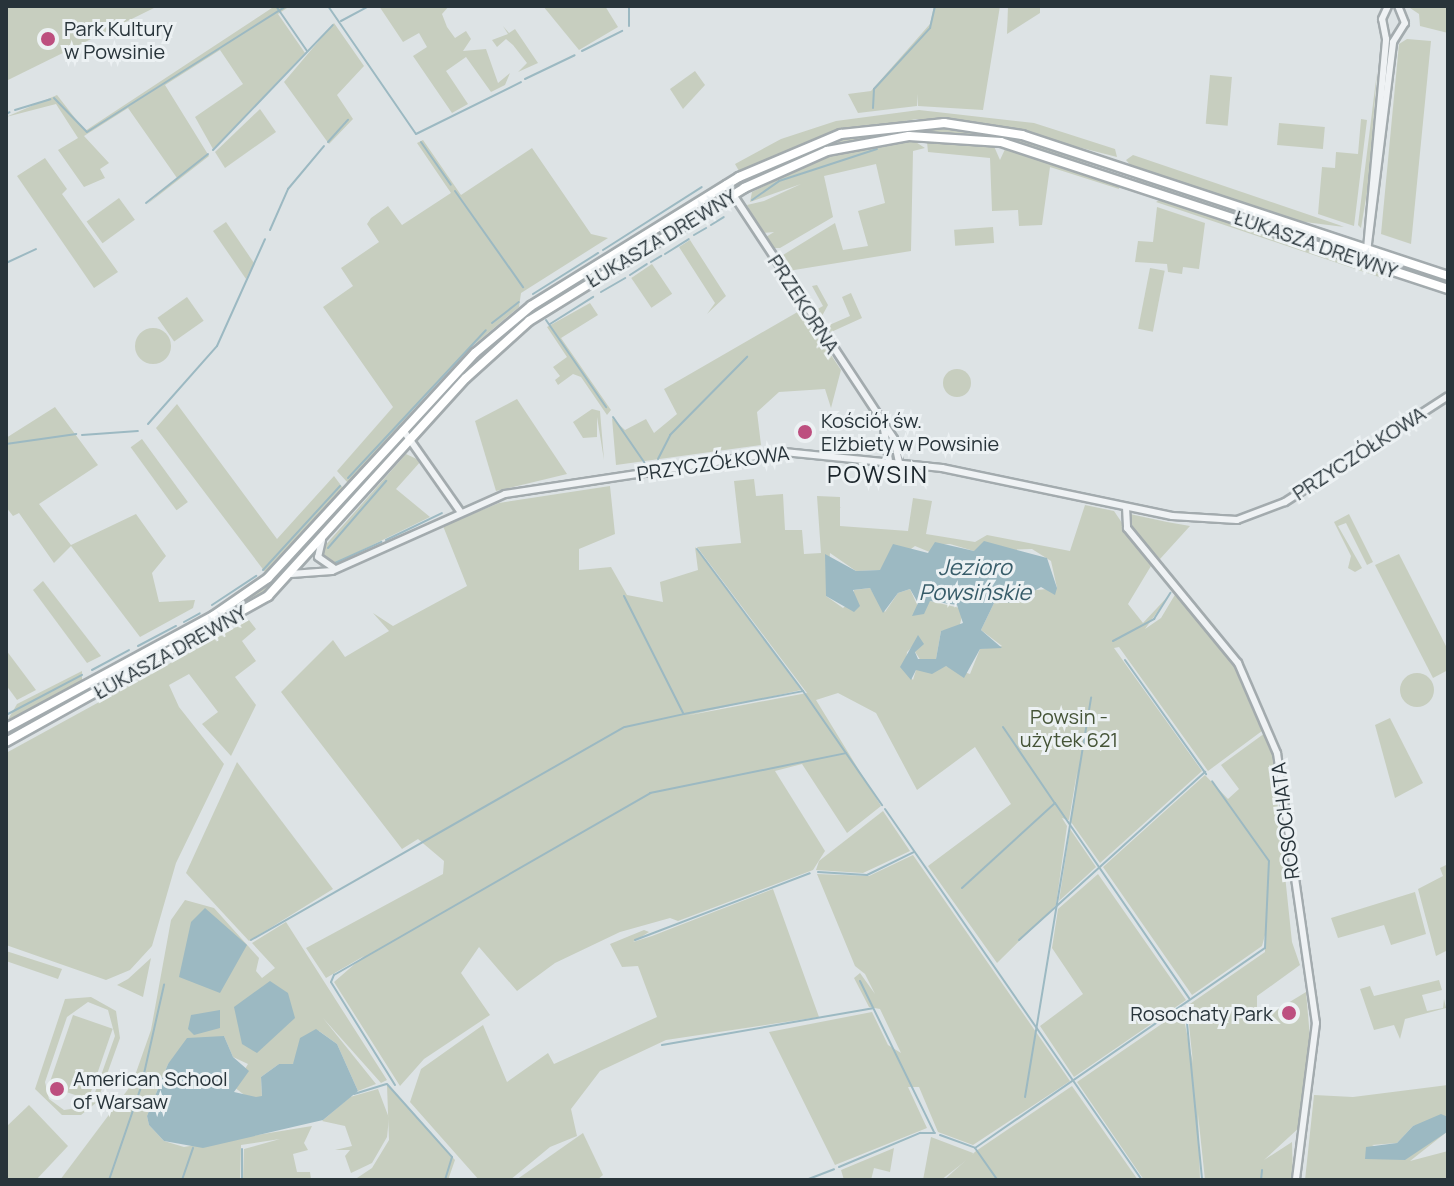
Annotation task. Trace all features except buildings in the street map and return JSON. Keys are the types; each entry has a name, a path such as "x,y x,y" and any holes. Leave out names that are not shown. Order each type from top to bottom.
{"main road":[{"name":"ŁUKASZA DREWNY","path":"6,728 244,596 301,547 475,353 524,311 726,184 841,134 900,124 962,124 1044,141 1448,276"},
{"name":"ŁUKASZA DREWNY","path":"6,742 221,625 291,574 410,440 529,321 733,194 800,160 859,142 976,138 1065,159 1448,289"}],"street":[{"path":"1367,248 1388,74 1401,30 1403,14 1398,6"},
{"path":"1366,260 1387,9 1403,14"},
{"path":"1384,28 1401,30"},
{"name":"PRZEKORNA","path":"726,184 898,445 899,462"},
{"name":"PRZYCZÓŁKOWA","path":"291,574 338,569 460,511 519,491 773,453 889,460 1211,521 1263,513 1448,396"},
{"name":"PRZEKORNA","path":"882,424 889,460"},
{"path":"403,430 460,511"},
{"path":"397,454 421,454"},
{"name":"ROSOCHATA","path":"1126,507 1127,528 1238,663 1277,753 1316,1023 1296,1180"},
{"path":"322,540 320,562 338,569"}],"green space":[{"name":"Park Kultury w Powsinie","path":"6,6 158,6 6,81"},
{"path":"275,6 290,6 278,14 305,53 213,149 195,117 243,84 220,50 165,85 209,156 145,206 177,178 128,108 84,136 109,163 100,169 105,178 84,187 58,150 78,138 56,104 6,117 57,95 85,131"},
{"path":"379,6 449,6 442,14 447,27 455,38 466,31 471,39 463,51 486,49 498,83 510,73 505,85 491,92 466,57 446,71 468,104 452,113 413,56 427,47 419,33 403,42"},
{"path":"543,6 605,6 618,27 579,50"},
{"path":"934,6 1000,6 983,110 918,106 918,94 917,106 858,113 848,94 871,91 930,24"},
{"path":"1008,6 1040,6 1040,13 1007,34"},
{"path":"1407,6 1448,6 1448,33 1420,26 1419,14"},
{"path":"334,23 364,66 337,95 353,119 329,144 284,82"},
{"path":"503,26 509,33 515,29 538,63 518,72 527,63 513,45 506,39 497,47 492,40 508,34"},
{"path":"1407,39 1431,41 1411,244 1381,234 1399,44"},
{"path":"695,71 705,85 683,109 670,89"},
{"path":"1377,72 1369,180 1361,228 1358,225"},
{"path":"1210,75 1232,77 1228,126 1206,124"},
{"path":"260,109 276,132 225,168 215,152"},
{"path":"919,110 1034,123 1115,149 1117,157 992,125 917,119 823,135 739,171 735,164 781,139 836,121"},
{"path":"1361,119 1367,120 1354,226 1318,214 1322,167 1335,168 1336,152 1358,154"},
{"path":"1279,123 1325,127 1323,149 1277,145"},
{"path":"936,126 1008,134 1132,176 989,136 917,132 841,144 743,180 833,140"},
{"path":"911,139 925,148 913,151 911,251 788,271 783,255 835,223 843,250 868,246 858,211 885,203 876,164 824,176 833,217 780,248 773,248 766,237 774,232 763,233 747,205 764,201 801,184 750,202 752,192 830,154"},
{"path":"423,140 461,195 532,148 591,234 608,238 521,293 519,307 463,354 348,483 337,471 393,407 323,307 353,286 341,268 379,242 367,224 371,218 388,206 402,225 451,193 417,143"},
{"path":"927,142 993,144 1000,160 1006,147 1118,183 1119,189 1050,167 1042,225 1019,226 1018,210 992,211 990,158 928,152"},
{"path":"1133,155 1344,227 1297,221 1131,166 1126,160"},
{"path":"45,158 67,189 62,194 118,272 94,288 17,176"},
{"path":"1137,176 1357,249 1357,251 1136,180"},
{"path":"715,197 546,306 414,425 466,366 541,302"},
{"path":"119,198 135,220 103,243 87,222"},
{"path":"1161,199 1373,267 1385,279 1156,202"},
{"path":"1157,207 1205,223 1199,269 1183,267 1182,274 1168,272 1167,264 1135,262 1138,241 1153,242"},
{"path":"226,222 254,263 246,279 213,231"},
{"path":"993,227 994,243 955,246 954,230"},
{"path":"690,240 726,296 707,314 715,303 679,247"},
{"path":"652,264 672,294 651,308 631,278"},
{"path":"1150,268 1165,271 1153,332 1138,329"},
{"path":"817,285 828,305 822,316 827,326 850,316 842,297 851,293 862,318 829,333 814,311 823,306 812,286"},
{"path":"187,297 204,321 174,341 158,318"},
{"path":"590,303 598,315 561,338 611,410 607,415 581,377 573,374 558,385 555,380 560,376 553,367 567,357 547,327"},
{"path":"801,310 841,370 831,408 825,389 779,392 757,412 761,445 616,465 612,418 625,430 646,419 654,433 677,414 664,389"},
{"path":"153,328 166,333 171,346 166,359 153,364 140,359 135,346 140,333"},
{"path":"957,369 967,373 971,383 967,393 957,397 947,393 943,383 947,373"},
{"path":"517,399 567,474 496,491 475,421"},
{"path":"177,404 277,539 334,476 343,488 265,572 156,428"},
{"path":"55,407 98,465 39,504 71,545 136,514 166,556 152,573 159,602 195,600 193,608 140,637 71,546 54,563 19,513 13,516 6,507 6,438"},
{"path":"592,409 600,411 604,460 597,417 597,437 583,438 573,422"},
{"path":"142,439 188,502 177,510 131,447"},
{"path":"398,442 271,590 6,737 6,731 252,595"},
{"path":"406,454 421,461 396,489 430,517 331,565 321,556 323,548"},
{"name":"Powsin - użytek 621","path":"754,479 756,496 783,494 785,530 802,530 804,554 821,553 817,496 840,497 840,526 908,531 913,498 932,501 926,534 975,542 987,535 1070,551 1085,505 1114,511 1151,566 1128,604 1143,623 1171,593 1145,629 1161,618 1176,593 1229,656 1266,728 1208,771 1119,647 1114,648 1202,771 1100,863 1071,822 1077,772 1069,820 1062,818 1067,826 1056,905 997,963 928,866 1011,804 975,747 917,790 876,713 838,693 816,700 881,806 847,833 802,764 775,771 825,851 813,870 678,921 670,918 620,932 555,963 517,991 479,947 461,973 490,1015 424,1059 400,1086 334,982 364,956 326,978 306,948 443,874 444,861 418,839 402,849 281,692 333,640 345,657 389,631 373,613 393,626 467,586 443,526 499,503 610,486 615,534 579,549 579,570 611,567 627,595 663,602 660,582 698,570 695,547 801,690 685,716 807,693 697,547 741,543 734,481","holes":["950,544 974,551 1032,549 1051,561 1057,588 1027,591 1017,601 995,601 981,630 1002,646 980,649 970,674 946,666 916,670 913,680 905,671 907,652 912,647 921,661 936,659 941,631 959,628 964,609 930,601 919,609 910,589 898,593 885,612 870,588 854,590 853,600 843,608 826,596 830,553 856,571 881,570 915,546 932,553 934,545"]},
{"path":"1130,514 1190,526 1160,559 1130,528"},
{"path":"1349,514 1373,562 1367,565 1346,523 1338,526 1362,568 1355,572 1348,568 1351,556 1334,522"},
{"path":"1399,554 1448,650 1448,670 1433,678 1375,565"},
{"path":"43,581 101,656 87,663 33,590"},
{"path":"249,620 256,629 242,641 256,661 235,677 256,705 231,756 202,724 218,712 189,674 169,685 179,707 224,764 176,863 152,946 130,970 106,980 6,945 6,753"},
{"path":"6,650 36,690 17,700 6,685"},
{"path":"82,671 82,681 6,723 17,704"},
{"path":"1417,673 1429,678 1434,690 1429,702 1417,707 1405,702 1400,690 1405,678"},
{"path":"1390,718 1423,783 1395,798 1375,725"},
{"path":"1265,733 1271,742 1292,942 1300,965 1257,996 1257,1022 1306,992 1311,1049 1301,1126 1264,1160 1292,1142 1293,1180 1205,1180 1198,1114 1200,1180 1144,1180 1077,1082 1182,1010 1193,1063 1187,1006 1265,952 1265,935 1262,946 1192,995 1103,867 1205,775 1228,799 1239,789 1221,765"},
{"path":"237,762 333,889 249,941 186,873"},
{"path":"883,811 910,851 863,873 816,870 819,861"},
{"path":"1070,829 1096,867 1059,901"},
{"path":"913,855 1070,1081 973,1145 938,1132 919,1087 908,1087 927,1128 835,1165 769,1032 872,1012 888,1045 901,1053 880,1009 869,1007 854,978 860,973 875,994 865,974 855,966 817,874 869,876"},
{"path":"1448,864 1448,950 1436,956 1418,889 1443,876 1440,868"},
{"path":"1098,874 1186,1000 1074,1077 1040,1026 1083,994 1052,948 1058,909"},
{"path":"773,889 819,1017 666,1040 600,1071 571,1109 577,1136 550,1147 510,1180 479,1180 410,1102 421,1069 483,1025 507,1082 548,1053 554,1064 657,1017 638,966 622,967 610,944 644,930 649,932 633,942 652,936"},
{"path":"1415,892 1426,934 1391,945 1384,925 1338,938 1331,918"},
{"path":"185,900 214,908 259,958 256,971 262,978 275,968 252,943 286,922 387,1080 381,1083 323,1018 376,1084 358,1091 337,1044 319,1031 293,1064 279,1064 261,1077 262,1097 247,1097 234,1087 248,1064 233,1057 224,1036 179,1053 168,1064 147,1116 149,1125 164,1141 184,1147 312,1126 304,1143 308,1150 293,1154 297,1172 310,1172 311,1179 243,1180 244,1149 280,1139 241,1145 240,1180 60,1180 132,1084 151,1030 171,920"},
{"path":"6,951 62,969 58,979 6,961"},
{"path":"151,958 143,997 117,985 128,979"},
{"path":"1439,980 1442,990 1422,995 1427,1011 1443,1008 1444,999 1446,1008 1405,1019 1400,1039 1394,1025 1374,1030 1360,989 1370,986 1374,996"},
{"path":"91,997 116,1011 120,1038 97,1102 81,1115 62,1115 35,1089 65,999","holes":["88,1002 108,1010 115,1036 93,1098 84,1107 64,1110 49,1099 45,1082 67,1017"]},
{"path":"73,1015 113,1029 88,1100 49,1086"},
{"path":"387,1085 455,1160 448,1180 354,1180 372,1168 389,1140"},
{"path":"1448,1085 1448,1117 1413,1126 1397,1143 1372,1145 1404,1160 1448,1131 1410,1161 1448,1151 1448,1180 1305,1180 1314,1095 1353,1097"},
{"path":"1072,1086 1138,1180 944,1180 976,1151"},
{"path":"378,1089 389,1118 387,1137 372,1163 351,1173 345,1156 350,1150 335,1150 352,1146 345,1126 322,1121 350,1097"},
{"path":"29,1105 68,1146 36,1180 6,1180 6,1127"},
{"path":"583,1133 603,1175 597,1180 516,1180"},
{"path":"931,1137 973,1153 972,1156 941,1180 923,1180"},
{"path":"894,1148 890,1172 874,1168 871,1180 844,1180 841,1170"}],"water":[{"name":"Jezioro Powsińskie","path":"984,541 1047,558 1057,588 1055,595 1041,587 1014,603 995,601 981,630 1002,648 980,649 964,678 946,666 932,674 916,670 911,680 900,667 918,635 924,644 915,652 918,659 936,659 941,631 963,623 957,605 930,601 924,614 912,616 918,603 910,589 898,593 883,613 870,588 853,590 860,606 854,612 826,596 825,554 856,571 880,570 893,544 928,553 935,542 974,551"},
{"path":"205,908 247,945 220,993 179,977 191,922"},
{"path":"270,981 288,993 295,1018 257,1053 242,1044 234,1007"},
{"path":"220,1010 220,1028 194,1035 188,1029 191,1015"},
{"path":"316,1029 337,1044 358,1091 323,1120 203,1148 164,1141 149,1125 147,1116 168,1064 187,1038 224,1036 233,1057 249,1071 234,1092 256,1097 262,1096 261,1077 279,1064 293,1064 300,1038"},
{"path":"1441,1114 1448,1117 1447,1132 1405,1160 1365,1159 1366,1147 1397,1143 1413,1126"}],"waterway":[{"path":"276,6 307,51"},
{"path":"54,98 87,132 286,6"},
{"path":"328,6 416,134 521,82"},
{"path":"341,21 369,6"},
{"path":"629,6 629,26"},
{"path":"873,108 874,89 930,28 935,6"},
{"path":"213,150 333,25"},
{"path":"582,51 622,31"},
{"path":"525,79 575,55"},
{"path":"15,110 50,99"},
{"path":"6,114 10,112"},
{"path":"328,142 348,120"},
{"path":"421,142 451,185"},
{"path":"270,230 288,189 324,146"},
{"path":"752,200 779,181 877,149"},
{"path":"146,203 208,154"},
{"path":"603,250 702,187"},
{"path":"455,191 523,287"},
{"path":"711,225 724,217"},
{"path":"694,235 706,228"},
{"path":"148,424 217,346 265,239"},
{"path":"665,254 689,239"},
{"path":"6,263 36,249"},
{"path":"533,294 598,253"},
{"path":"651,262 661,256"},
{"path":"630,275 647,264"},
{"path":"601,292 625,278"},
{"path":"550,324 593,297"},
{"path":"492,323 519,302"},
{"path":"546,320 606,407"},
{"path":"348,478 486,330"},
{"path":"658,459 670,435 747,357"},
{"path":"613,417 644,462"},
{"path":"82,435 138,431"},
{"path":"6,444 76,434"},
{"path":"328,548 386,481"},
{"path":"263,570 340,486"},
{"path":"386,540 442,513"},
{"path":"335,563 381,542"},
{"path":"697,549 803,691"},
{"path":"212,605 256,576"},
{"path":"1113,641 1154,619 1170,593"},
{"path":"624,596 683,713"},
{"path":"184,622 200,613"},
{"path":"138,646 176,626"},
{"path":"92,670 129,650"},
{"path":"1125,660 1206,774"},
{"path":"6,715 82,675"},
{"path":"251,940 625,727 684,714 803,691 882,805"},
{"path":"1025,1097 1091,697"},
{"path":"1003,727 1054,802"},
{"path":"395,1085 331,982 334,975 650,793 846,753"},
{"path":"1019,940 1205,772"},
{"path":"975,1148 1265,948 1269,861 1212,781"},
{"path":"962,888 1055,803 1189,998"},
{"path":"885,809 1142,1180"},
{"path":"818,872 867,875 914,852"},
{"path":"635,940 810,873"},
{"path":"860,981 934,1132"},
{"path":"109,1180 141,1087 164,985"},
{"path":"662,1045 873,1008"},
{"path":"1187,1023 1202,1180"},
{"path":"354,1094 387,1084 452,1157 445,1180"},
{"path":"839,1167 920,1133 935,1133"},
{"path":"940,1135 975,1148 997,1180"},
{"path":"182,1180 193,1148"},
{"path":"242,1149 242,1180"},
{"path":"806,1180 834,1169"},
{"path":"1261,1180 1262,1170"}],"place":[{"name":"Park Kultury w Powsinie","path":"48,39"},
{"name":"Kościół św. Elżbiety w Powsinie","path":"805,432"},
{"name":"Rosochaty Park","path":"1289,1013"},
{"name":"American School of Warsaw","path":"57,1089"}],"district":[{"name":"POWSIN","path":"878,474"}]}
